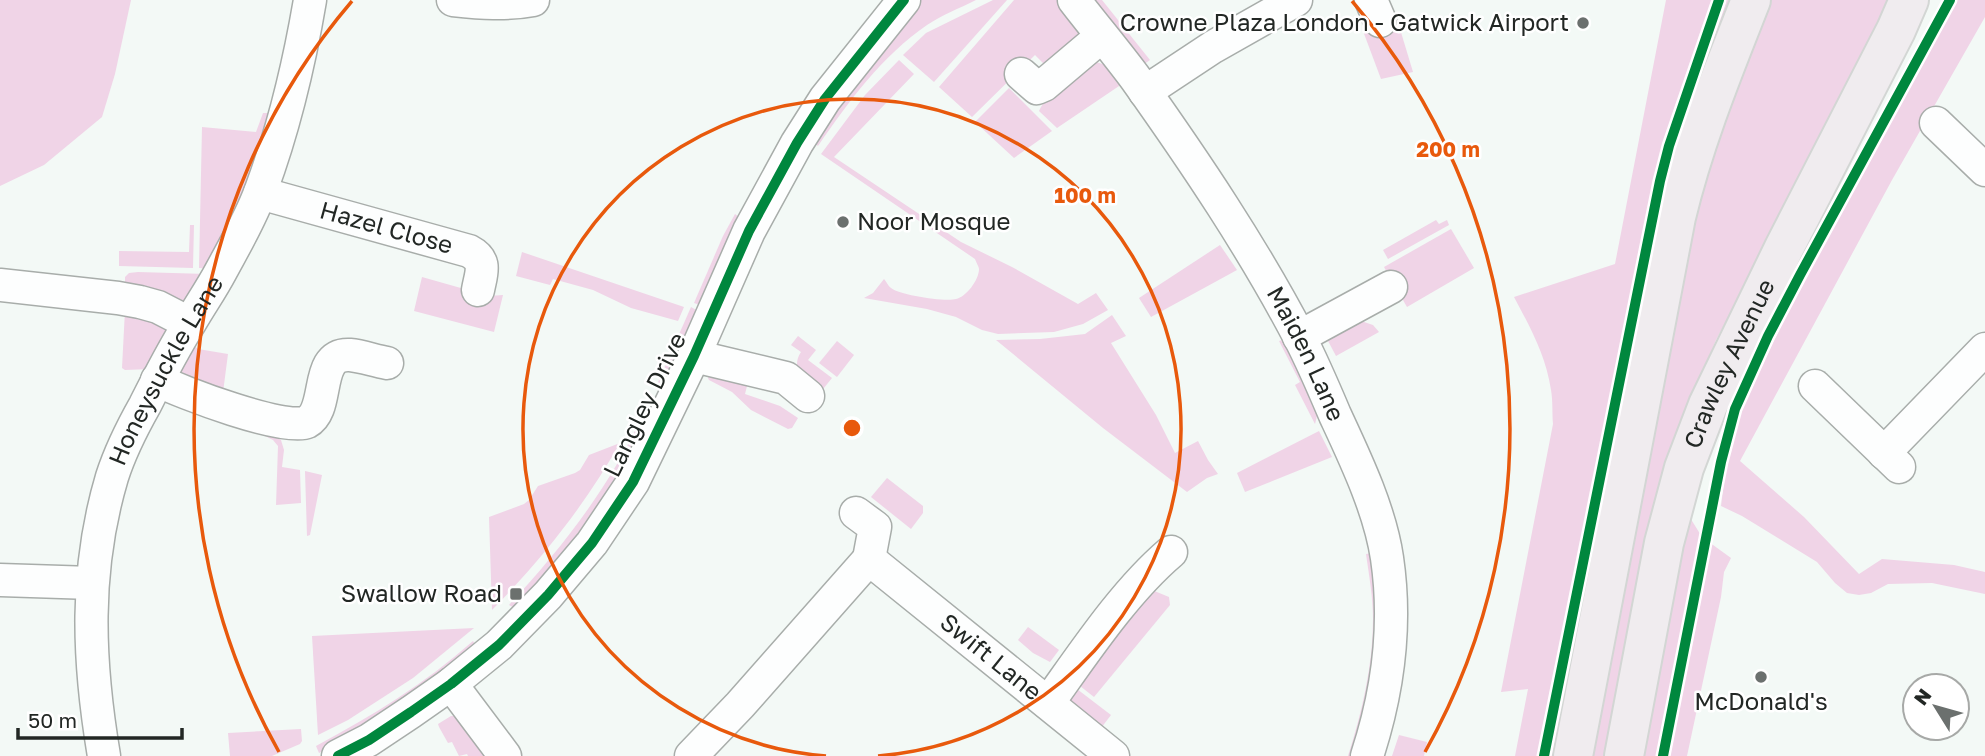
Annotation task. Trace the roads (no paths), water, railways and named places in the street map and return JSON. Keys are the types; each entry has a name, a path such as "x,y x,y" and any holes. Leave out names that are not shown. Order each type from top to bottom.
{"main road":[{"path":"1573,756 1676,216 1703,121 1751,0"},
{"name":"Crawley Avenue","path":"1624,756 1664,543 1692,444 1724,369 1907,10"}],"street":[{"name":"Honeysuckle Lane","path":"104,756 95,704 92,662 92,583 112,477 124,446 158,380 220,272 260,193 293,86 310,0"},
{"path":"453,0 512,4 533,0"},
{"name":"Langley Drive","path":"338,756 369,740 451,684 507,636 548,595 592,542 633,482 694,356 749,231 797,143 825,99 904,0"},
{"name":"Maiden Lane","path":"1074,0 1145,92 1238,230 1299,337 1354,456 1373,505 1387,557 1392,617 1390,662 1383,704 1367,756"},
{"path":"1145,92 1213,47 1296,0"},
{"path":"1021,74 1037,88 1044,85 1102,36"},
{"path":"1936,122 1985,170"},
{"name":"Hazel Close","path":"260,193 469,251 480,258 482,266 478,290"},
{"path":"0,285 140,302 158,307 189,323"},
{"path":"1299,337 1391,287"},
{"path":"1815,386 1892,460 1985,349"},
{"path":"158,380 206,401 299,424 313,417 318,408 328,367 341,356 387,363"},
{"path":"694,356 786,379 808,396"},
{"path":"691,756 740,705 869,558 875,527 856,513"},
{"path":"1048,703 1126,600 1171,552"},
{"name":"Swift Lane","path":"869,558 1048,703 1105,754"},
{"path":"0,580 92,583"},
{"path":"451,684 505,756"}],"place":[{"name":"Crowne Plaza London - Gatwick Airport","path":"1583,23"},
{"name":"Noor Mosque","path":"843,222"},
{"name":"Swallow Road","path":"516,594"},
{"name":"McDonald's","path":"1761,677"}]}
